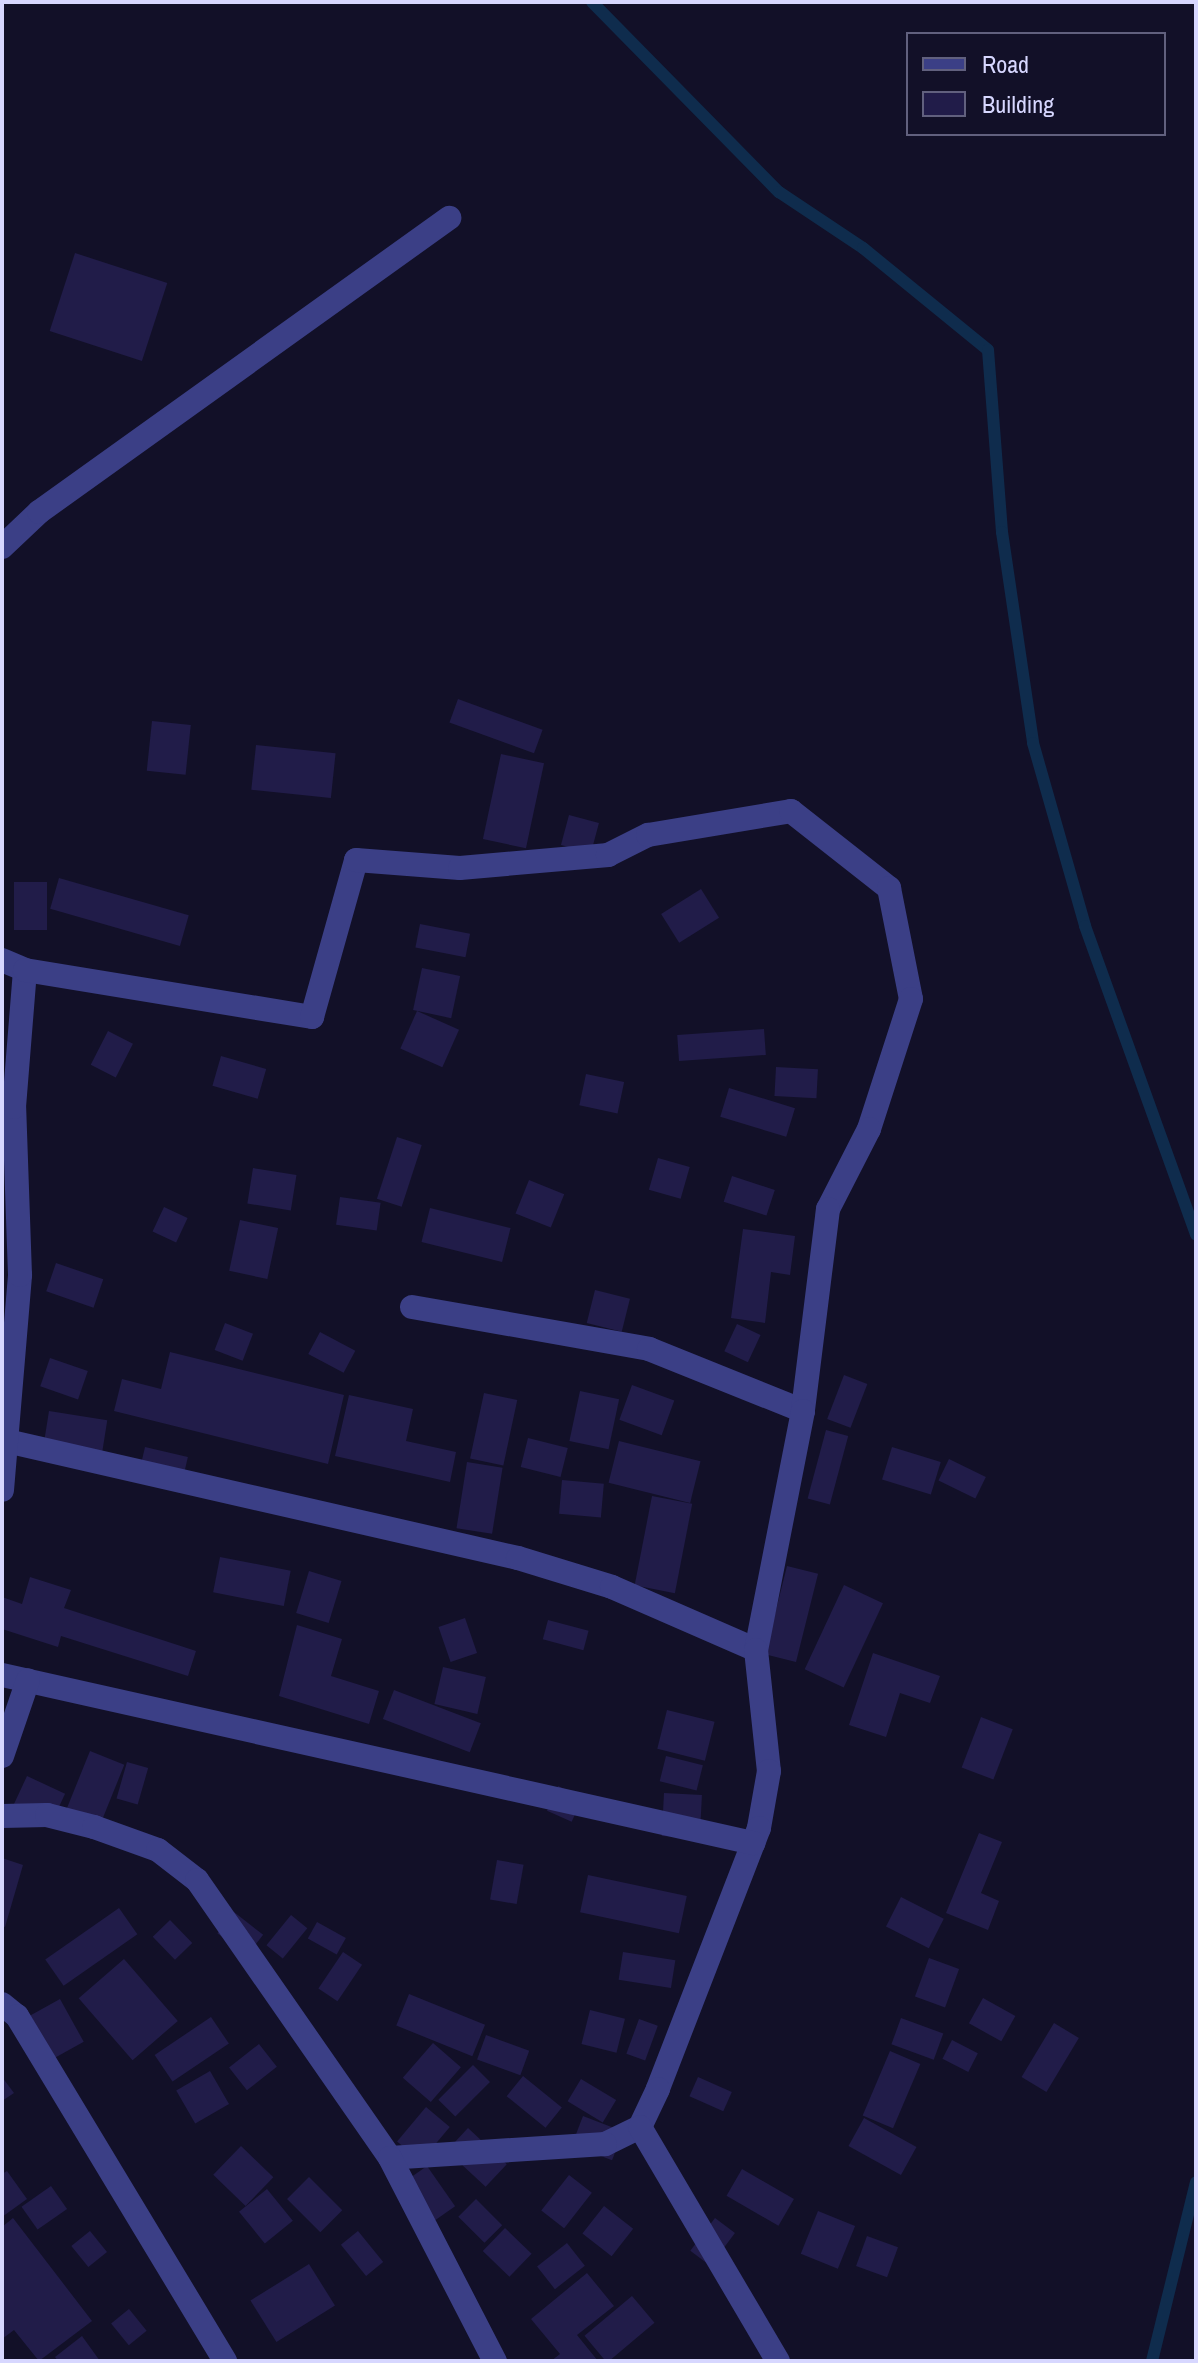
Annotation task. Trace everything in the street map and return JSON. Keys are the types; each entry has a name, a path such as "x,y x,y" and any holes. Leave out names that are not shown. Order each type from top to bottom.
{"street":[{"path":"2,547 39,512 449,218"},
{"path":"2,960 25,970 312,1017 356,860 460,868 608,855 648,835 791,811 889,888 911,999 869,1129 828,1209 803,1411 756,1650 769,1771 753,1843 640,2127 605,2144 390,2158"},
{"path":"2,1490 11,1442 20,1275 14,1107 25,970"},
{"path":"412,1307 649,1349 803,1411"},
{"path":"11,1442 518,1558 612,1587 756,1650"},
{"path":"2,1675 753,1843"},
{"path":"2,1756 28,1680"},
{"path":"2,1816 47,1815 94,1827 158,1850 197,1880 390,2158 495,2361"},
{"path":"2,2004 17,2016 225,2361"},
{"path":"640,2127 778,2361"}],"building":[{"path":"75,253 167,283 142,361 50,331"},
{"path":"458,699 543,730 534,753 449,722"},
{"path":"152,721 191,725 186,775 147,771"},
{"path":"256,745 336,753 331,798 251,790"},
{"path":"501,754 544,763 526,848 483,839"},
{"path":"569,815 599,823 591,853 561,845"},
{"path":"59,878 189,915 180,946 50,909"},
{"path":"14,882 47,882 47,930 14,930"},
{"path":"701,889 719,918 679,943 661,914"},
{"path":"420,924 470,934 465,957 415,948"},
{"path":"422,968 460,976 451,1018 413,1010"},
{"path":"417,1011 459,1030 442,1067 400,1048"},
{"path":"764,1029 766,1055 679,1061 677,1035"},
{"path":"108,1031 133,1044 116,1078 91,1065"},
{"path":"221,1056 266,1069 258,1099 212,1086"},
{"path":"776,1067 818,1069 816,1098 774,1096"},
{"path":"586,1074 624,1082 617,1113 579,1105"},
{"path":"729,1088 795,1108 786,1137 720,1117"},
{"path":"397,1137 422,1145 402,1207 377,1199"},
{"path":"658,1158 690,1167 681,1199 649,1190"},
{"path":"253,1168 296,1175 291,1210 247,1204"},
{"path":"732,1176 775,1190 766,1216 724,1202"},
{"path":"529,1180 564,1194 551,1228 516,1213"},
{"path":"340,1197 381,1203 377,1230 336,1225"},
{"path":"164,1207 188,1218 176,1242 153,1231"},
{"path":"430,1208 511,1228 502,1262 422,1242"},
{"path":"240,1220 278,1228 267,1279 229,1271"},
{"path":"743,1229 795,1236 790,1275 771,1272 765,1323 731,1318"},
{"path":"56,1263 103,1279 94,1308 46,1291"},
{"path":"595,1290 630,1299 622,1332 587,1323"},
{"path":"225,1323 253,1334 243,1361 215,1350"},
{"path":"737,1324 761,1335 748,1362 724,1351"},
{"path":"320,1332 355,1351 344,1373 308,1354"},
{"path":"170,1352 344,1395 328,1464 114,1411 122,1379 161,1389"},
{"path":"50,1358 88,1371 78,1399 40,1386"},
{"path":"844,1375 867,1384 850,1428 827,1419"},
{"path":"632,1385 674,1400 662,1435 619,1420"},
{"path":"580,1391 619,1399 609,1449 569,1441"},
{"path":"484,1393 517,1400 503,1466 470,1459"},
{"path":"349,1395 413,1409 406,1441 456,1452 450,1482 335,1456"},
{"path":"49,1411 107,1420 102,1452 44,1443"},
{"path":"826,1430 848,1436 830,1505 808,1499"},
{"path":"528,1438 568,1448 561,1477 521,1467"},
{"path":"619,1441 701,1461 690,1503 609,1483"},
{"path":"145,1447 188,1457 180,1491 137,1481"},
{"path":"892,1447 941,1462 931,1494 882,1480"},
{"path":"949,1459 986,1477 975,1499 938,1481"},
{"path":"467,1462 503,1468 492,1534 457,1528"},
{"path":"562,1480 604,1484 601,1518 559,1514"},
{"path":"652,1496 692,1504 675,1593 635,1585"},
{"path":"220,1557 291,1571 284,1606 213,1592"},
{"path":"787,1566 818,1574 796,1662 765,1654"},
{"path":"309,1571 342,1581 329,1623 296,1613"},
{"path":"30,1577 71,1590 64,1608 196,1651 188,1676 61,1636 58,1647 2,1629 2,1597 22,1604"},
{"path":"844,1585 883,1603 844,1687 805,1669"},
{"path":"465,1618 477,1653 451,1662 439,1627"},
{"path":"548,1620 589,1631 583,1650 543,1639"},
{"path":"297,1625 342,1639 331,1676 379,1691 369,1724 279,1696"},
{"path":"873,1653 940,1676 930,1703 900,1693 886,1737 849,1725"},
{"path":"443,1667 486,1677 477,1714 434,1704"},
{"path":"394,1690 481,1723 470,1752 383,1719"},
{"path":"667,1710 715,1722 705,1761 657,1749"},
{"path":"981,1717 1013,1729 993,1780 962,1767"},
{"path":"90,1751 124,1765 95,1836 61,1822"},
{"path":"666,1756 703,1765 697,1790 660,1781"},
{"path":"127,1762 148,1768 138,1805 117,1799"},
{"path":"27,1776 65,1794 50,1826 12,1809"},
{"path":"558,1786 583,1797 572,1822 547,1811"},
{"path":"664,1793 702,1795 700,1838 662,1836"},
{"path":"979,1833 1002,1842 981,1893 999,1901 988,1930 946,1913"},
{"path":"2,1858 23,1865 5,1927 2,1926"},
{"path":"497,1860 524,1865 517,1904 490,1899"},
{"path":"588,1875 687,1896 679,1933 580,1912"},
{"path":"901,1897 944,1919 929,1948 886,1926"},
{"path":"119,1908 137,1934 64,1986 45,1960"},
{"path":"234,1912 263,1935 247,1956 217,1933"},
{"path":"291,1915 307,1928 283,1959 266,1945"},
{"path":"170,1920 192,1943 175,1960 153,1937"},
{"path":"317,1922 346,1938 337,1955 308,1939"},
{"path":"343,1952 362,1965 337,2001 318,1988"},
{"path":"623,1952 675,1960 671,1988 619,1980"},
{"path":"929,1958 959,1969 945,2007 915,1997"},
{"path":"124,1959 178,2021 133,2060 79,1998"},
{"path":"409,1994 485,2025 472,2056 396,2026"},
{"path":"983,1998 1015,2016 1001,2041 969,2023"},
{"path":"60,1999 84,2042 54,2058 30,2015"},
{"path":"590,2010 625,2019 616,2053 582,2044"},
{"path":"211,2017 229,2044 173,2082 155,2055"},
{"path":"901,2018 943,2033 934,2060 891,2044"},
{"path":"639,2019 658,2026 645,2061 626,2054"},
{"path":"1054,2023 1079,2038 1046,2092 1022,2077"},
{"path":"486,2035 529,2051 520,2075 477,2059"},
{"path":"952,2040 978,2053 968,2072 942,2059"},
{"path":"433,2043 461,2067 431,2102 403,2078"},
{"path":"259,2044 277,2067 247,2090 229,2067"},
{"path":"890,2051 920,2064 893,2128 863,2115"},
{"path":"473,2065 490,2082 455,2117 438,2100"},
{"path":"210,2071 229,2104 195,2123 176,2090"},
{"path":"523,2076 562,2107 545,2128 507,2096"},
{"path":"2,2077 14,2093 2,2101"},
{"path":"698,2077 732,2092 723,2111 689,2096"},
{"path":"581,2079 616,2100 603,2122 568,2101"},
{"path":"426,2107 450,2127 421,2161 397,2141"},
{"path":"583,2116 623,2131 612,2160 572,2145"},
{"path":"864,2118 916,2147 901,2175 848,2146"},
{"path":"468,2128 507,2164 486,2187 447,2151"},
{"path":"241,2146 273,2177 246,2206 213,2175"},
{"path":"427,2166 455,2206 427,2226 399,2186"},
{"path":"742,2169 794,2199 778,2226 726,2196"},
{"path":"7,2171 27,2199 2,2217 2,2174"},
{"path":"569,2175 592,2193 564,2228 541,2210"},
{"path":"309,2177 342,2210 320,2232 287,2199"},
{"path":"51,2186 67,2209 38,2230 22,2207"},
{"path":"267,2189 293,2221 265,2244 239,2212"},
{"path":"476,2199 502,2225 484,2243 458,2217"},
{"path":"604,2206 633,2229 612,2256 582,2234"},
{"path":"818,2211 855,2226 838,2269 801,2254"},
{"path":"13,2218 92,2321 39,2361 14,2330 2,2339 2,2227"},
{"path":"715,2218 735,2233 710,2266 690,2251"},
{"path":"505,2228 532,2254 509,2277 483,2251"},
{"path":"90,2231 107,2252 88,2267 71,2246"},
{"path":"358,2231 383,2262 366,2276 341,2245"},
{"path":"867,2236 898,2247 887,2277 856,2266"},
{"path":"567,2243 585,2266 555,2289 537,2266"},
{"path":"309,2264 335,2306 276,2342 250,2301"},
{"path":"587,2273 614,2306 577,2335 598,2361 551,2361 560,2354 531,2319"},
{"path":"632,2296 654,2323 609,2361 606,2361 585,2336"},
{"path":"129,2309 147,2331 129,2345 111,2323"},
{"path":"82,2336 100,2361 58,2361 55,2357"}],"waterway":[{"path":"592,2 779,192 863,248 988,350 1002,532 1033,743 1085,926 1196,1235"},
{"path":"1152,2361 1196,2182"}]}
